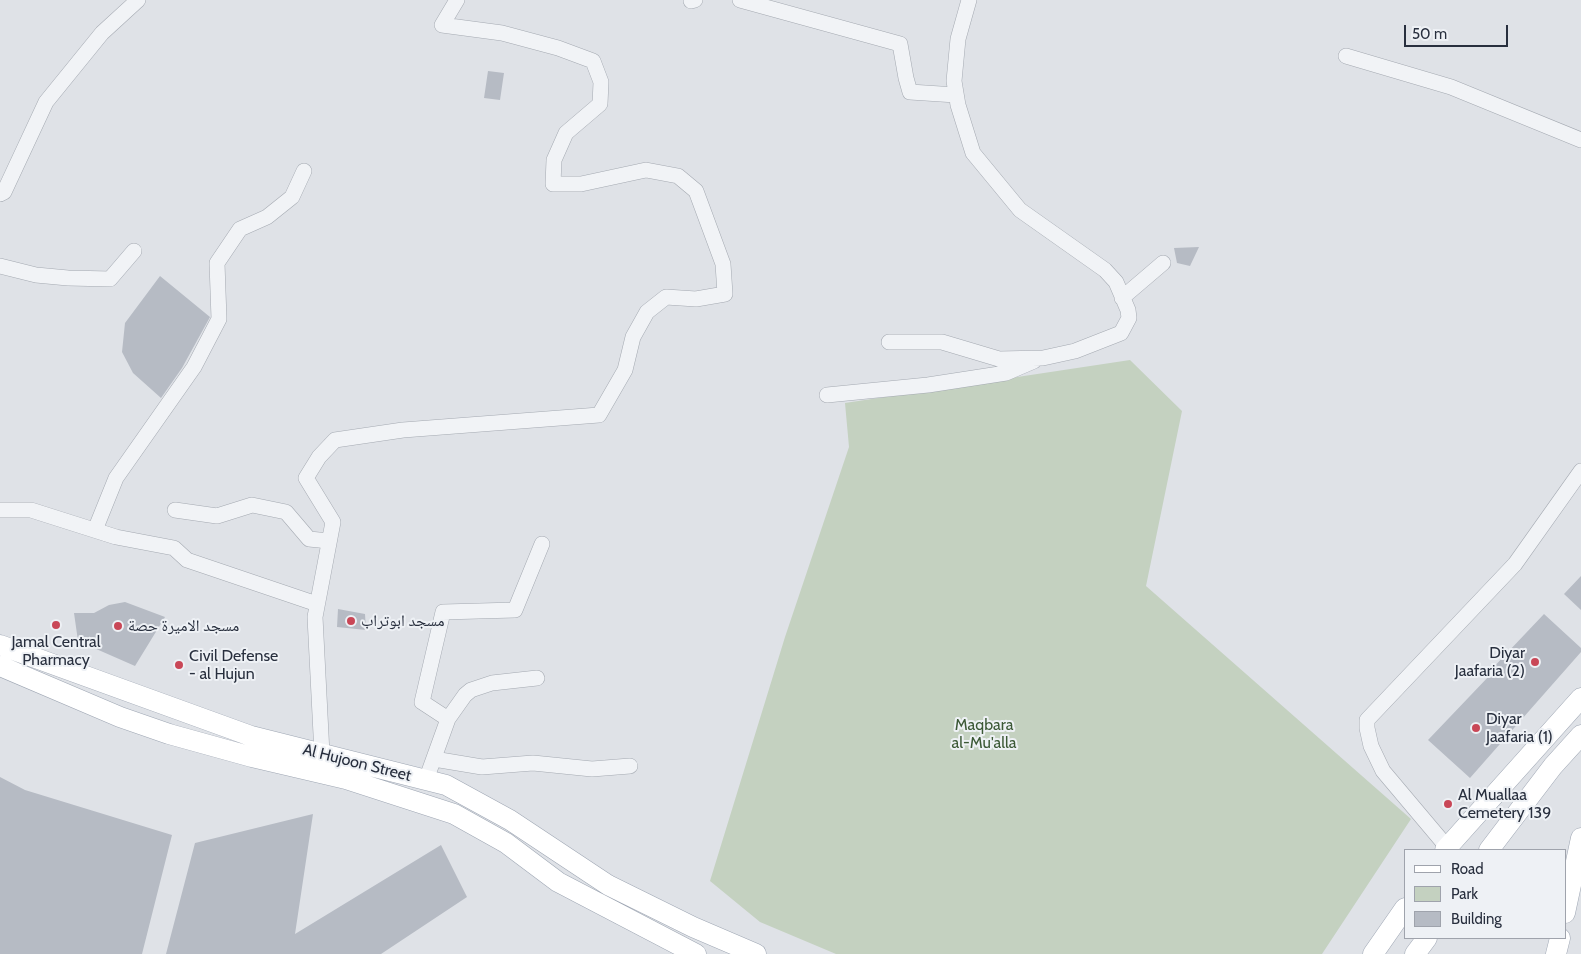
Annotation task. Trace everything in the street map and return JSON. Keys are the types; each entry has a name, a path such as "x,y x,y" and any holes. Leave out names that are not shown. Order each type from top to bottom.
{"main road":[{"name":"Al Hujoon Street","path":"0,644 251,736 446,785 510,820 608,885 693,926"},
{"name":"Al Hujoon Street","path":"0,666 120,717 169,734 252,757 346,779 454,814 506,843 558,882 690,952"},
{"path":"1446,849 1581,698"},
{"path":"1490,849 1553,766 1581,735"},
{"path":"1566,908 1581,838"},
{"path":"1373,954 1404,909"},
{"path":"693,926 743,954"},
{"path":"693,926 756,954"},
{"path":"1415,954 1426,939"},
{"path":"1556,954 1560,939"}],"street":[{"path":"0,194 4,192 46,102 102,33 138,0"},
{"path":"322,754 314,617 333,522 306,478 319,456 335,440 402,430 599,415 625,370 633,337 647,312 666,297 696,299 725,294 723,264 696,191 678,176 646,170 581,184 554,184 554,160 566,133 600,104 601,82 593,61 558,48 502,33 442,25 457,0"},
{"path":"740,0 900,44 910,92 956,95"},
{"path":"827,395 928,385 1006,373 1043,358 1075,351 1121,333 1129,318 1128,310 1116,282 1106,270 1020,210 973,153 958,106 954,80 958,39 969,0"},
{"path":"1346,56 1451,87 1581,140"},
{"path":"95,530 116,478 194,367 219,319 217,263 240,229 267,217 292,197 304,171"},
{"path":"0,266 36,275 110,279 134,251"},
{"path":"1122,298 1163,262"},
{"path":"889,342 942,342 999,359 1043,358"},
{"path":"1446,849 1383,771 1371,746 1367,720 1515,564 1581,471"},
{"path":"175,510 217,516 252,505 286,512 309,539 329,541"},
{"path":"0,510 31,510 116,537 174,548 187,560 317,604"},
{"path":"448,719 422,702 443,612 515,610 542,544"},
{"path":"426,780 448,719 465,695 471,690 492,683 537,678"},
{"path":"434,759 482,767 533,764 592,768 630,766"}],"green space":[{"name":"Maqbara al-Mu'alla","path":"1130,360 1182,411 1146,586 1411,819 1322,954 836,954 760,922 710,881 785,637 849,447 845,403"}],"building":[{"path":"488,71 504,73 500,100 484,98"},
{"path":"1199,247 1190,266 1177,263 1174,248"},
{"path":"160,276 210,317 182,368 161,398 133,373 122,352 125,323"},
{"path":"1581,576 1581,610 1564,594"},
{"name":"مسجد الاميرة حصة","path":"125,602 165,617 135,666 78,641 74,613 94,613 109,605"},
{"name":"مسجد ابوتراب","path":"338,609 365,614 366,630 337,627"},
{"path":"1544,614 1581,648 1581,652 1470,778 1428,740 1490,675 1488,673"},
{"path":"0,777 25,790 172,835 142,954 0,954"},
{"path":"313,814 295,934 441,845 467,897 381,954 166,954 195,843"}],"place":[{"name":"مسجد ابوتراب","path":"351,621"},
{"name":"Jamal Central Pharmacy","path":"56,625"},
{"name":"مسجد الاميرة حصة","path":"118,626"},
{"name":"Diyar Jaafaria (2)","path":"1535,662"},
{"name":"Civil Defense - al Hujun","path":"179,665"},
{"name":"Diyar Jaafaria (1)","path":"1476,728"},
{"name":"Al Muallaa Cemetery 139","path":"1448,804"}]}
